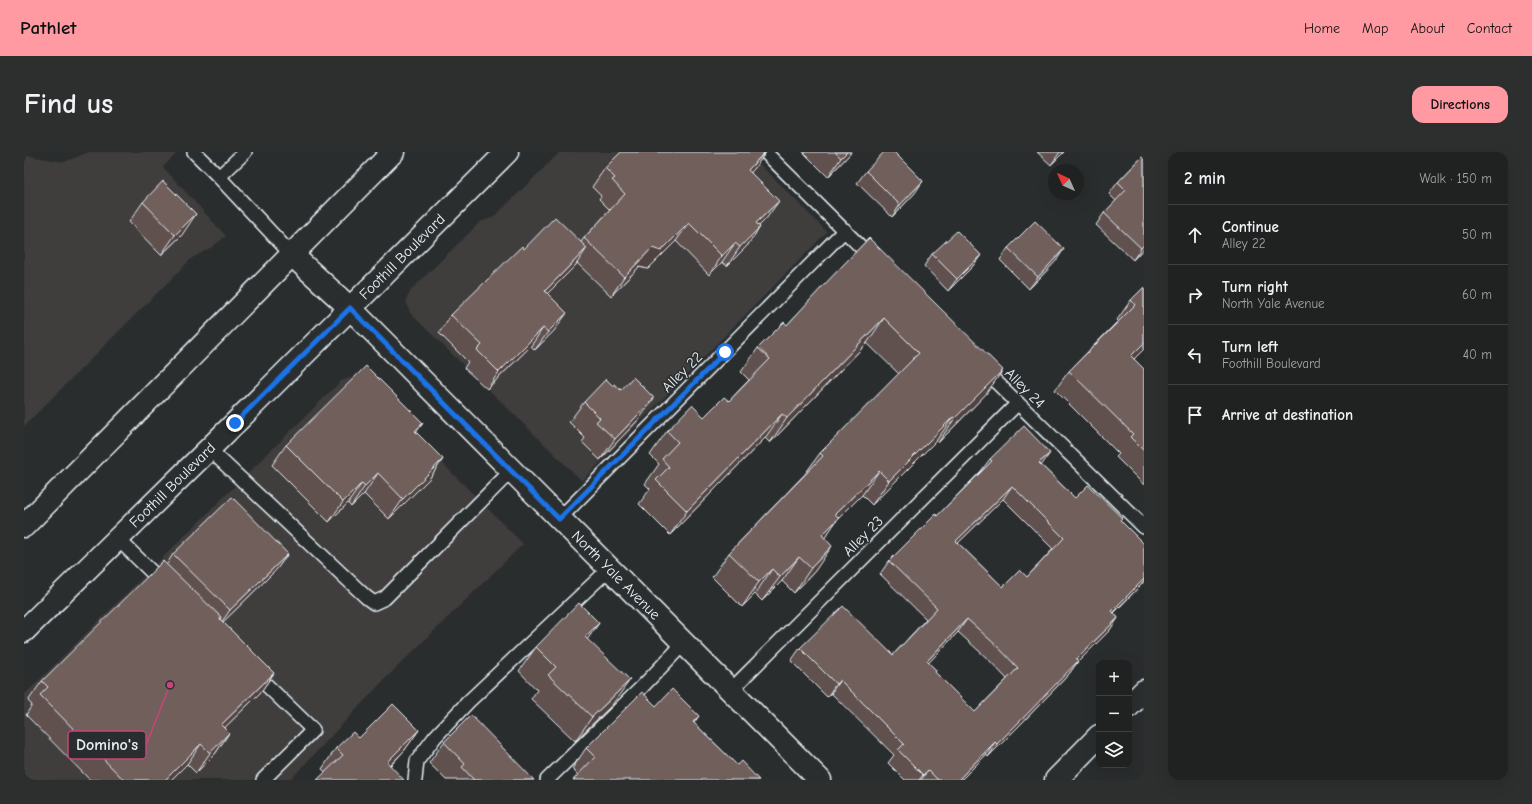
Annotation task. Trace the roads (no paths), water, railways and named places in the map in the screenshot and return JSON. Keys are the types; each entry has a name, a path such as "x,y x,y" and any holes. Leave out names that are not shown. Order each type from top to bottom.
{"main road":[{"path":"24,526 393,152"},
{"name":"Foothill Boulevard","path":"24,631 508,152"},
{"name":"North Yale Avenue","path":"291,254 350,308 820,780"},
{"path":"1132,703 1144,691"},
{"path":"1056,780 1096,739"}],"lane":[{"path":"194,152 291,254"},
{"path":"219,177 245,152"},
{"path":"765,152 884,270"},
{"name":"Alley 22","path":"559,519 845,230"},
{"name":"Alley 24","path":"973,359 1144,527"},
{"name":"Alley 23","path":"731,690 1018,403"},
{"path":"209,449 374,603 385,598 511,470"},
{"path":"118,539 175,595"},
{"path":"415,780 418,761 435,737 468,702 609,568"},
{"path":"547,780 641,688 684,643"},
{"path":"247,665 313,730 263,780"}],"place":[{"name":"Domino's","path":"170,685"}]}
